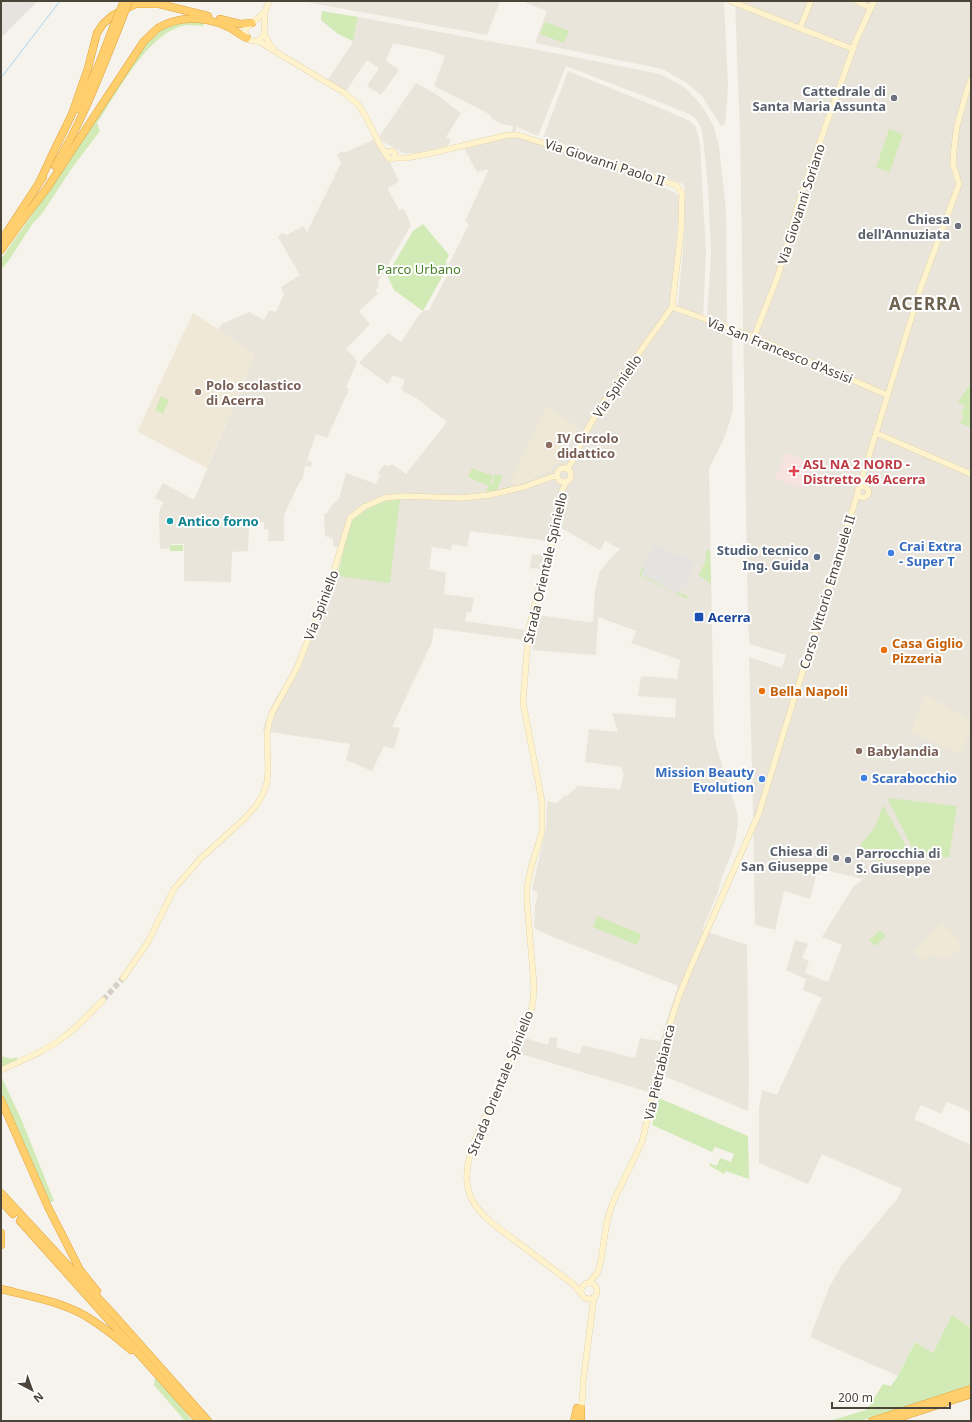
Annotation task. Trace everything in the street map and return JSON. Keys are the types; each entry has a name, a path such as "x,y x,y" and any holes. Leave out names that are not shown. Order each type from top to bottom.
{"highway":[{"path":"20,223 59,160 76,129 96,86 124,1"},
{"path":"1,241 40,181 78,110 129,1"},
{"path":"40,181 72,114 86,75 97,33 112,15 136,4 145,3 159,4 235,23 252,23"},
{"path":"1,250 47,188 144,41 157,29 173,21 192,18 202,19 224,25 247,38"},
{"path":"1,1100 48,1207 80,1270 113,1314"},
{"path":"1,1193 113,1314 208,1421"},
{"path":"1,1201 200,1421"},
{"path":"1,1233 1,1245"},
{"path":"1,1289 50,1302 83,1315 114,1335 153,1368"},
{"path":"872,1421 971,1389"},
{"path":"889,1421 971,1394"},
{"path":"574,1421 579,1408"},
{"path":"579,1408 580,1421"}],"street":[{"path":"258,41 262,38 265,12 269,1"},
{"path":"730,1 853,49"},
{"path":"800,28 811,1"},
{"path":"856,1 871,8"},
{"name":"Via Giovanni Soriano","path":"754,337 778,276 801,195 854,45 874,1"},
{"path":"265,12 249,25 245,31 247,38 251,41 258,41 278,52 343,92 358,104 388,156 388,152 393,153"},
{"path":"252,23 257,23 264,30 270,45 278,52"},
{"name":"Corso Vittorio Emanuele II","path":"726,886 758,813 816,631 921,287 942,226 959,184 953,164 954,148 957,126 971,79"},
{"name":"Via Giovanni Paolo II","path":"393,153 413,157 518,134 676,185 682,193 681,232 672,307"},
{"path":"378,140 393,153"},
{"name":"Via San Francesco d'Assisi","path":"672,307 754,337 887,395"},
{"name":"Via Spiniello","path":"567,469 603,403 672,307"},
{"path":"876,433 971,474"},
{"name":"Via Spiniello","path":"123,978 148,942 174,889 200,859 243,820 256,806 263,794 267,782 267,736 269,723 272,714 297,668 332,577 350,518 364,507 384,498 403,496 462,498 489,495 524,487 557,476 560,469 567,469"},
{"name":"Via Spiniello","path":"566,482 571,476 567,469"},
{"path":"864,474 868,490"},
{"path":"557,476 559,480 566,482"},
{"name":"Strada Orientale Spiniello","path":"566,482 562,491 553,538 529,629 523,702 542,802 542,832 527,887 534,985 533,1001 530,1016 520,1040 474,1142 468,1159 466,1175 469,1192 483,1216 573,1284 580,1292"},
{"path":"866,496 861,497 859,490 864,487 868,490"},
{"name":"Corso Vittorio Emanuele II","path":"853,508 856,503 868,494 868,490"},
{"name":"Via Pietrabianca","path":"579,1408 594,1297 597,1293 596,1287 600,1271 607,1221 620,1188 642,1142 672,1016 690,969 726,886"},
{"path":"1,1070 36,1053 65,1036 103,1000"},
{"name":"Via Pietrabianca","path":"580,1292 586,1284 596,1276 601,1260"},
{"path":"573,1284 594,1285 596,1287"},
{"path":"580,1292 590,1304 593,1312"},
{"path":"584,1298 589,1299 594,1297"}],"shaded area":[{"path":"1,1 38,1 1,38"},
{"path":"301,1 500,1 487,35"},
{"path":"526,1 724,1 728,87 725,124 721,126 702,96 687,83 662,69 535,43 547,11 526,3"},
{"path":"735,1 971,1 971,1112 947,1102 941,1114 921,1105 914,1119 971,1145 971,1328 952,1316 933,1353 915,1342 898,1376 810,1337 829,1288 841,1266 897,1199 902,1189 822,1154 808,1184 759,1163 759,1109 762,1090 777,1095 822,998 803,990 806,979 786,970 795,940 808,944 802,958 809,961 805,973 828,982 842,945 822,937 853,887 863,879 824,870 816,876 810,899 784,891 775,930 755,925 749,657 782,668 786,655 750,644 748,625 740,134"},
{"path":"358,17 660,74 684,87 706,112 714,127 719,147 726,210 727,326 707,318 711,252 708,187 701,127 696,119 691,115 662,103 566,66 538,136 517,127 515,132 512,132 513,126 501,124 491,118 489,114 434,86 445,56 432,51 393,43 386,61 399,70 381,95 367,86 379,68 367,60 346,91 325,84 352,44"},
{"path":"568,71 690,121 696,127 700,143 706,253 703,317 679,307 678,305 685,211 684,185 545,138 544,136"},
{"path":"416,83 434,93 461,113 446,137 451,140 447,146 418,153 404,153 385,143 379,137"},
{"path":"516,137 622,171 679,195 680,199 671,305 732,331 733,410 723,441 709,468 714,735 737,812 738,823 735,844 722,877 717,895 702,930 747,945 748,1111 664,1076 659,1095 518,1053 525,1038 548,1045 550,1037 558,1038 556,1047 579,1054 583,1045 635,1058 640,1038 660,1041 678,986 553,937 534,928 535,905 538,893 532,890 546,828 547,801 557,803 578,786 620,789 624,773 622,771 622,767 585,762 589,729 618,732 612,713 675,718 676,699 638,696 641,676 677,679 680,660 631,643 636,631 598,617 596,655 533,650 537,615 589,622 593,621 595,591 600,571 620,549 605,541 600,550 561,528 550,570 530,568 532,554 545,555 549,541 470,531 467,547 452,544 451,550 432,547 429,569 446,573 444,594 474,598 471,613 467,612 465,621 525,630 524,640 434,628 432,642 392,727 400,728 394,749 384,746 372,771 346,760 350,744 263,731 275,699 289,679 330,575 390,582 351,521 344,548 333,546 333,539 325,536 324,514 327,513 331,506 339,499 346,473 376,484 380,475 378,473 384,465 390,466 392,464 406,474 447,422 416,398 401,390 405,380 393,375 388,384 359,363 388,333 401,342 419,315 423,311 429,310 450,270 447,268 469,224 465,221 489,169 477,172 464,148"},
{"path":"375,139 387,162 390,162 399,182 387,188 399,210 404,209 411,225 378,282 379,287 375,290 378,294 359,311 370,324 346,349 357,362 346,387 349,389 327,438 316,434 307,460 312,462 311,467 305,466 302,481 300,481 284,515 284,541 268,541 269,530 264,529 264,522 249,522 248,551 232,552 231,582 184,581 184,544 170,544 170,548 160,549 159,519 160,509 164,502 155,498 163,483 194,500 255,355 218,329 222,324 249,312 264,320 269,310 276,312 284,294 281,287 300,275 278,237 282,233 287,235 303,226 307,232 341,163 337,154 343,151 344,153"},
{"name":"Polo scolastico di Acerra","path":"193,313 255,355 207,468 140,433 138,430"},
{"name":"IV Circolo didattico","path":"546,407 575,425 577,430 561,459 549,471 538,476 537,478 516,485 510,482"},
{"name":"ASL NA 2 NORD - Distretto 46 Acerra","path":"786,453 813,464 802,489 775,478"},
{"path":"656,544 679,557 681,554 688,557 689,561 693,560 694,564 689,574 691,576 686,586 683,584 679,592 676,593 641,574 641,572 644,571 643,565 653,546"},
{"path":"925,694 971,721 971,730 960,754 911,732"},
{"path":"909,740 929,748 928,751 908,743"},
{"path":"942,922 961,943 961,947 950,958 941,958 929,955 922,961 913,950 928,938 931,932"}],"green space":[{"path":"322,11 358,17 353,41 338,34 321,20"},
{"path":"179,21 204,22 203,26 188,25 174,29 160,38 147,50 124,80 97,123 100,131 72,168 41,215 33,223 1,270 1,259 47,193 146,43 164,27"},
{"path":"545,22 569,31 564,43 540,34"},
{"path":"889,129 903,134 890,172 876,168"},
{"name":"Parco Urbano","path":"423,224 449,255 446,261 447,268 423,311 394,290 387,275 413,231"},
{"path":"971,383 971,427 960,423 964,416 961,414 965,406 958,402"},
{"path":"161,396 169,400 163,414 155,410"},
{"path":"472,468 493,476 490,485 493,482 494,475 503,475 496,492 486,491 489,486 468,477"},
{"path":"400,499 390,583 337,576 351,521 369,508 387,501"},
{"path":"170,545 183,545 183,551 170,551"},
{"path":"707,550 710,550 711,584 699,575 705,562"},
{"path":"643,565 644,571 641,573 642,575 676,593 678,592 687,596 687,599 639,575"},
{"path":"887,798 957,806 949,858 914,851"},
{"path":"883,805 908,850 879,862 860,845 875,827"},
{"path":"597,916 641,934 637,945 593,927"},
{"path":"880,930 886,936 875,946 869,940"},
{"path":"1,1056 11,1059 17,1057 17,1060 1,1067"},
{"path":"1,1076 22,1121 54,1201 47,1203 1,1099"},
{"path":"659,1098 748,1136 749,1179 726,1171 724,1174 710,1166 709,1163 717,1166 720,1158 731,1162 734,1154 715,1147 712,1152 652,1125"},
{"path":"952,1315 971,1328 971,1385 860,1421 829,1421 866,1410 883,1384 891,1386 898,1376 915,1342 933,1353"},
{"path":"155,1378 192,1421 185,1421 154,1385"}],"waterway":[{"path":"1,78 60,1"}],"tunnel":[{"path":"103,1000 123,978"}],"place":[{"name":"Cattedrale di Santa Maria Assunta","path":"894,98"},
{"name":"Chiesa dell'Annuziata","path":"958,226"},
{"name":"Polo scolastico di Acerra","path":"198,392"},
{"name":"IV Circolo didattico","path":"549,445"},
{"name":"ASL NA 2 NORD - Distretto 46 Acerra","path":"794,471"},
{"name":"Antico forno","path":"170,521"},
{"name":"Crai Extra - Super T","path":"891,553"},
{"name":"Studio tecnico Ing. Guida","path":"817,557"},
{"name":"Acerra","path":"699,617"},
{"name":"Casa Giglio Pizzeria","path":"884,650"},
{"name":"Bella Napoli","path":"762,691"},
{"name":"Babylandia","path":"859,751"},
{"name":"Scarabocchio","path":"864,778"},
{"name":"Mission Beauty Evolution","path":"762,779"},
{"name":"Chiesa di San Giuseppe","path":"836,858"},
{"name":"Parrocchia di S. Giuseppe","path":"848,860"}],"district":[{"name":"ACERRA","path":"925,304"}]}
